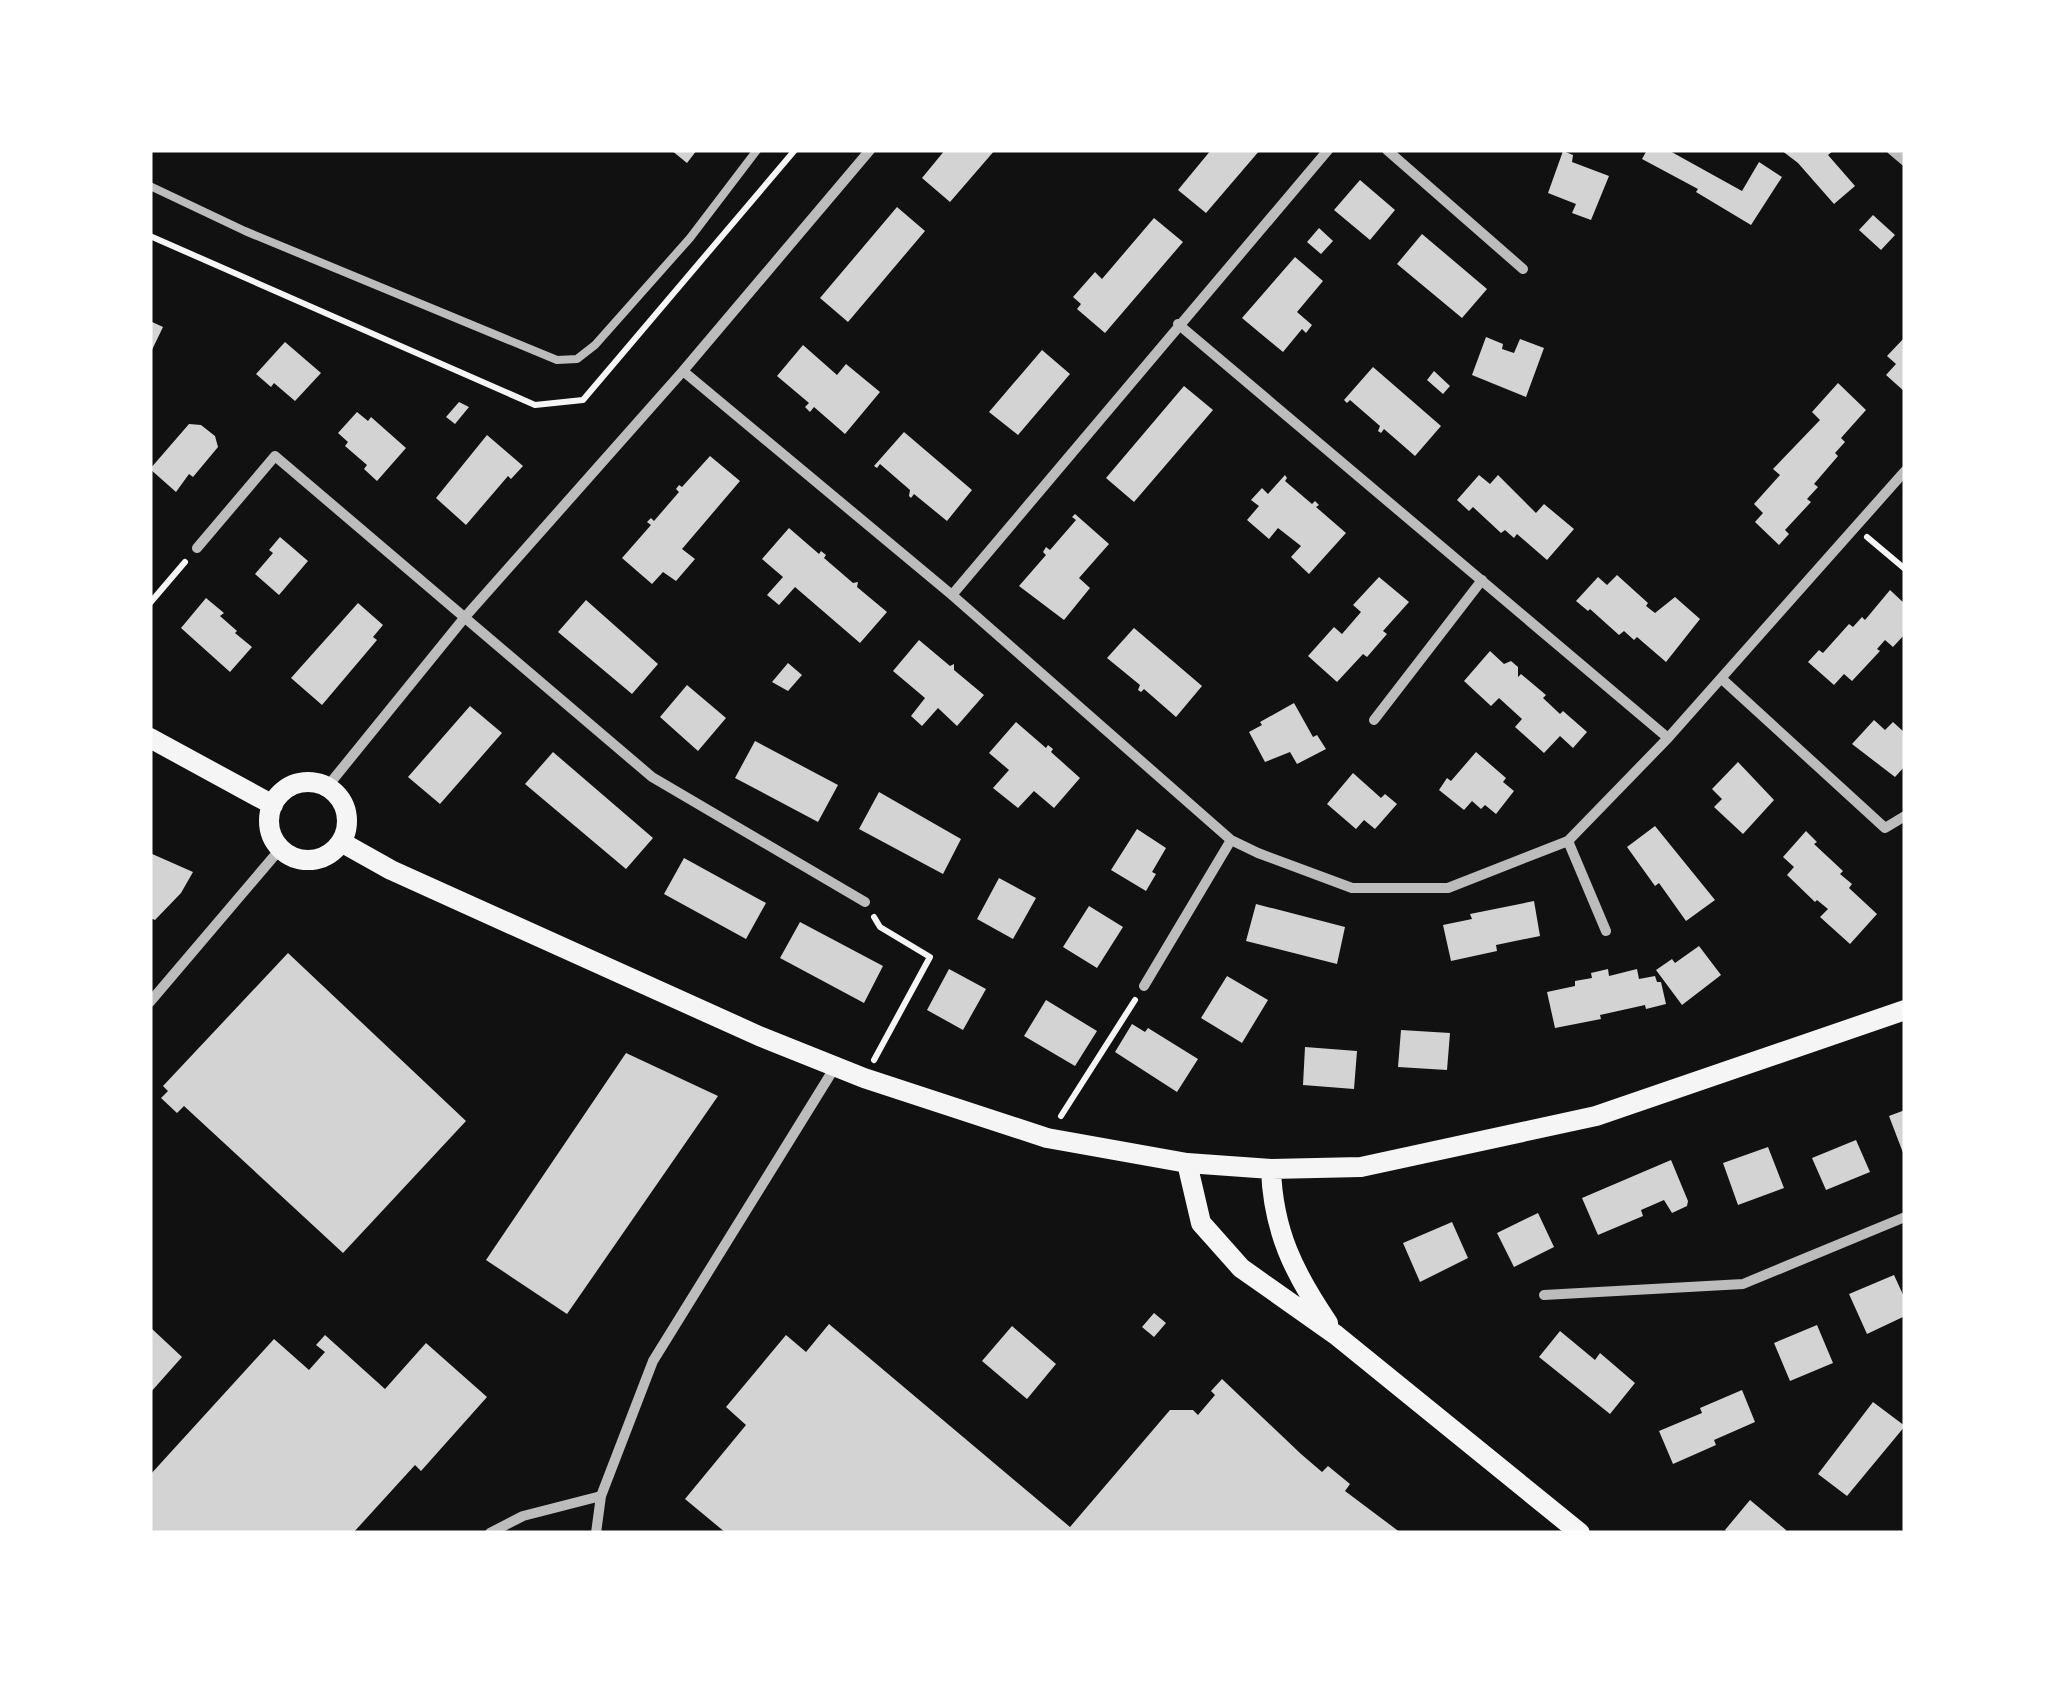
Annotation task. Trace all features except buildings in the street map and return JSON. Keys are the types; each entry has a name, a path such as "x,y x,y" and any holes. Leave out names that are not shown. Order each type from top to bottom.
{"main road":[{"path":"150,738 272,806"},
{"path":"317,783 327,787 336,793 346,812 346,832 341,842 324,857 312,860 300,859 280,848 270,828 272,806 286,789 296,784 317,783"},
{"path":"341,842 362,857 834,1067 1047,1138 1187,1163 1271,1169 1361,1167 1596,1116 1905,1010"},
{"path":"1187,1163 1201,1223 1241,1268 1336,1334 1580,1533"},
{"path":"1271,1169 1276,1224 1301,1284 1336,1334"}],"street":[{"path":"327,787 465,617 683,371 870,150"},
{"path":"952,595 1328,150"},
{"path":"1387,150 1523,268"},
{"path":"1892,150 1905,161"},
{"path":"1178,324 1668,738"},
{"path":"683,371 952,595 1232,840 1352,888 1448,888 1568,842 1668,738 1905,471"},
{"path":"197,548 275,456 652,777 865,902"},
{"path":"1374,720 1482,580"},
{"path":"1722,678 1885,828 1905,816"},
{"path":"1144,986 1232,840"},
{"path":"1568,842 1606,931"},
{"path":"150,1002 280,848"},
{"path":"596,1533 602,1496 653,1361 834,1067"},
{"path":"1544,1295 1743,1284 1905,1217"},
{"path":"490,1533 523,1516 602,1496"}],"lane":[{"path":"150,186 245,231 557,360 577,359 595,345 690,238 757,150"}],"path":[{"path":"150,236 536,404 583,400 796,150"},
{"path":"1854,527 1905,569"},
{"path":"150,603 197,548"},
{"path":"864,1078 930,956 880,927 865,902"},
{"path":"1047,1138 1144,986"}]}
